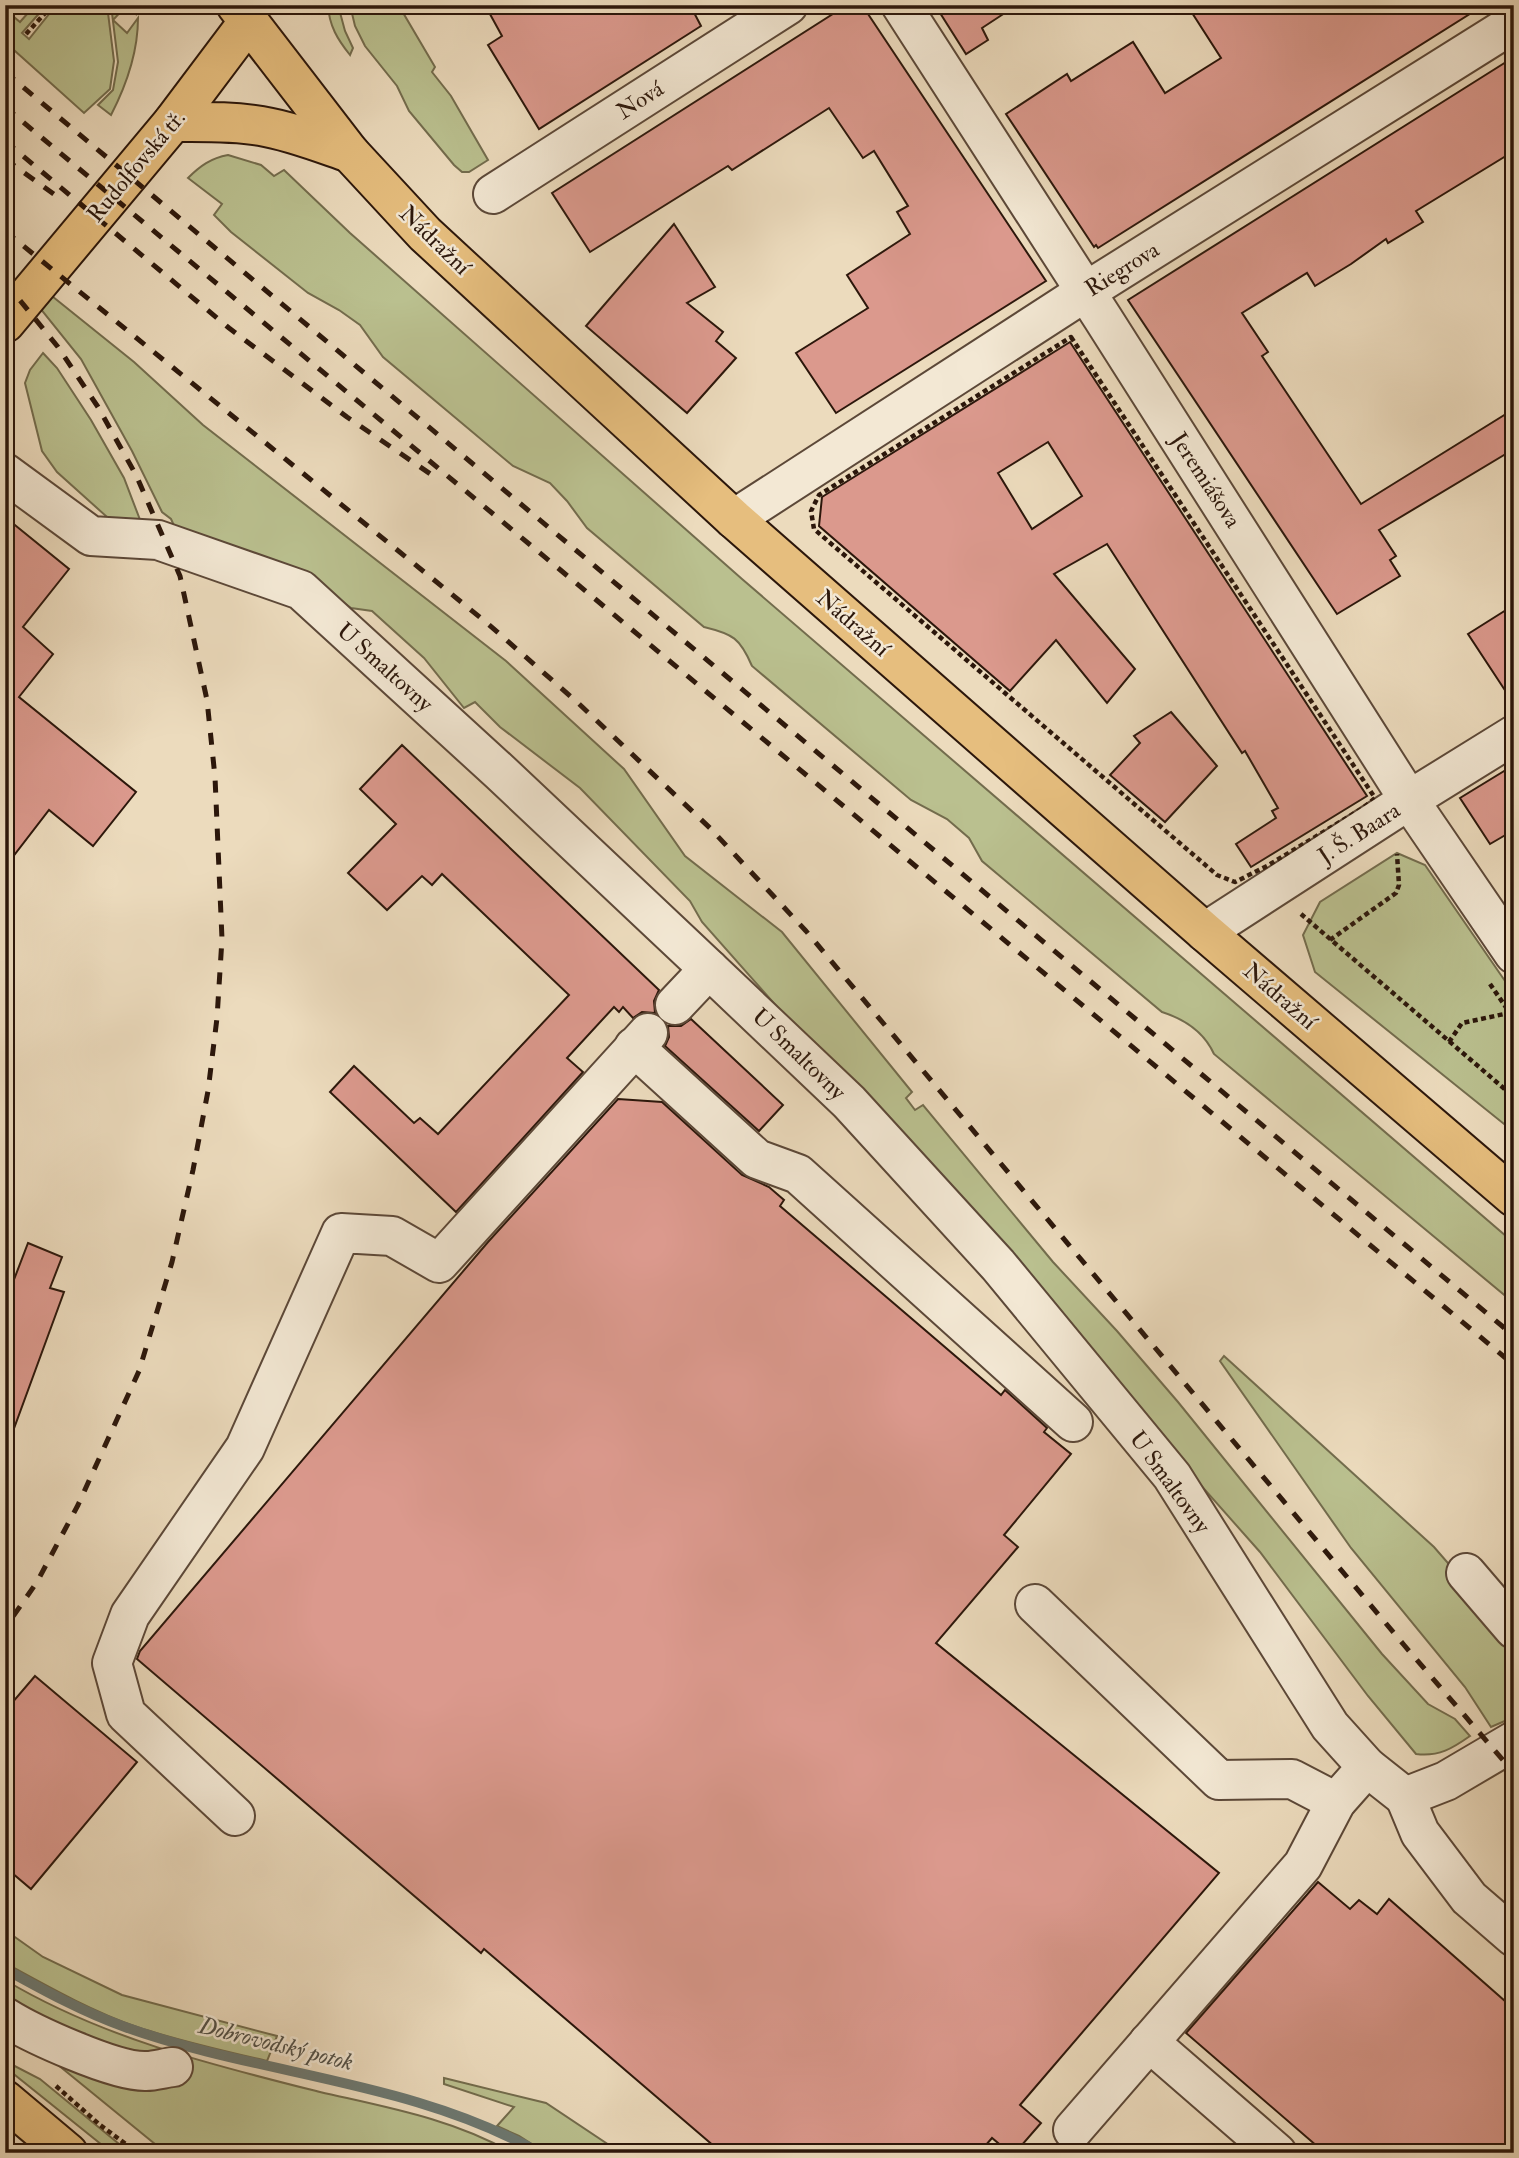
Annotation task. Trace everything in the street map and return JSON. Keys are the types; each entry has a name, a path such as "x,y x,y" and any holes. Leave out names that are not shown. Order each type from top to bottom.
{"main road":[{"name":"Rudolfovská tř.","path":"5,323 173,122 250,11"},
{"name":"Nádražní","path":"250,11 314,109 350,153 425,234 734,519 1205,932 1514,1196"},
{"path":"173,122 236,122 262,126 286,131 350,153"},
{"path":"5,2100 68,2153"}],"street":[{"name":"Nová","path":"493,194 788,5"},
{"name":"Jeremiášova","path":"901,5 1409,800 1514,954"},
{"name":"Riegrova","path":"734,519 1085,292 1514,23"},
{"name":"U Smaltovny","path":"5,473 91,536 158,540 301,590 709,969 849,1102 998,1265 1172,1476 1330,1726 1367,1767 1405,1797"},
{"name":"J. Š. Baara","path":"1205,932 1514,735"},
{"path":"675,1004 709,969"},
{"path":"235,1816 126,1714 112,1663 130,1615 245,1448 341,1233 392,1236 439,1264 641,1040 757,1159 799,1174 1073,1422"},
{"path":"1466,1573 1514,1629"},
{"path":"1035,1604 1219,1780 1292,1779 1336,1802"},
{"path":"1514,1741 1446,1780 1405,1797 1420,1833 1469,1898 1514,1937"},
{"path":"1073,2130 1303,1865 1336,1802 1367,1767"},
{"path":"5,2017 64,2046 113,2065 144,2071 173,2067"},
{"path":"1149,2042 1277,2153"}],"path":[{"path":"26,34 46,12 48,5"},
{"path":"1071,337 1375,798 1267,866 1235,882 1217,875 814,529 811,511 819,495 1071,337"},
{"path":"1331,940 1396,893 1399,885 1396,845"},
{"path":"1298,912 1514,1097"},
{"path":"1449,1042 1462,1023 1509,1013"},
{"path":"49,2081 138,2153"}],"green space":[{"path":"35,5 43,9 22,33 29,39 49,14 51,5 107,5 114,61 110,89 84,113 5,42 5,14 8,12 20,22"},
{"path":"111,5 132,5 137,15 126,6 113,20 127,33 138,18 136,44 130,68 111,115 98,105 113,90 118,62"},
{"path":"328,5 338,5 353,48 350,55 335,32"},
{"path":"350,5 395,5 402,11 435,67 432,72 451,96 488,160 469,172 462,172 454,165 409,111 397,86 365,46 355,26"},
{"path":"228,155 261,165 274,176 284,170 350,233 742,579 1514,1243 1514,1303 1214,1054 1205,1039 1192,1027 1162,1012 982,861 969,838 947,819 911,800 752,666 739,643 729,635 704,627 587,528 550,483 513,466 383,357 360,325 308,293 231,232 214,215 222,204 188,178 206,163"},
{"path":"27,276 134,362 203,425 506,661 624,769 685,856 782,932 912,1092 906,1098 915,1110 923,1105 1053,1262 1178,1402 1382,1654 1428,1704 1455,1719 1470,1736 1445,1751 1416,1754 1368,1696 1260,1552 702,922 690,901 580,788 500,727 475,702 464,708 424,658 372,611 351,608 310,579 181,541 171,519 162,512 81,359 19,282"},
{"path":"43,353 57,368 91,420 124,478 142,525 124,525 107,517 57,472 42,451 25,383 30,370"},
{"path":"1397,853 1425,865 1514,994 1514,1132 1315,972 1303,935 1320,902"},
{"path":"1224,1356 1434,1547 1514,1639 1514,1717 1491,1727 1465,1687 1351,1548 1220,1361"},
{"path":"5,1930 43,1957 122,1995 277,2036 267,2061 137,2027 69,1998 5,1963"},
{"path":"5,1980 80,2018 158,2048 320,2092 419,2115 467,2131 512,2153 166,2153 52,2060 130,2088 24,2009 5,1998"},
{"path":"5,2061 40,2079 130,2153 112,2153 5,2067"},
{"path":"444,2078 546,2103 621,2153 546,2153 497,2126 514,2107 444,2084"}],"building":[{"path":"485,5 690,5 701,26 539,129 488,45 502,36"},
{"path":"847,5 862,5 1046,281 836,413 796,353 868,308 847,275 910,234 897,212 908,206 874,151 863,158 829,108 732,170 728,166 590,252 552,193"},
{"path":"935,5 1017,5 982,28 988,40 966,54"},
{"path":"1187,5 1484,5 1098,248 1096,245 1094,247 1006,114 1067,74 1071,81 1133,42 1165,93 1221,58"},
{"path":"1514,57 1514,151 1416,211 1423,222 1388,243 1386,239 1315,286 1307,273 1242,313 1268,352 1262,356 1361,504 1514,409 1514,449 1379,530 1396,556 1390,560 1400,576 1337,614 1128,300"},
{"path":"674,224 715,287 687,303 723,332 716,341 736,358 687,413 586,326"},
{"path":"1070,342 1367,796 1251,867 1236,844 1276,818 1272,811 1278,808 1245,751 1242,753 1107,544 1054,574 1135,669 1107,703 1056,640 1010,691 819,526 822,497","holes":["1048,442 1082,496 1032,529 998,473"]},
{"path":"5,517 69,569 23,627 53,654 19,697 136,792 93,846 49,810 5,867"},
{"path":"1514,605 1514,704 1468,634"},
{"path":"1171,712 1217,766 1165,822 1110,775 1140,743 1134,736"},
{"path":"402,745 659,990 654,1001 655,1013 642,1012 633,1018 623,1007 619,1012 614,1007 567,1058 583,1072 456,1212 330,1092 354,1066 414,1123 420,1118 438,1134 569,995 442,874 432,885 422,876 387,910 348,873 396,824 360,789"},
{"path":"1514,765 1514,830 1490,844 1460,798"},
{"path":"691,1019 783,1105 759,1131 665,1046 669,1037 668,1026 681,1026"},
{"path":"618,1099 662,1102 742,1175 769,1187 784,1200 780,1206 1001,1395 1005,1390 1047,1428 1044,1432 1071,1454 1004,1535 1018,1547 936,1643 1219,1873 1020,2105 1041,2123 1015,2153 1010,2153 992,2138 979,2153 722,2153 484,1949 481,1953 137,1659 140,1651 488,1242"},
{"path":"28,1243 62,1257 50,1288 64,1292 9,1442 5,1441 5,1303"},
{"path":"35,1676 137,1762 31,1889 5,1867 5,1711"},
{"path":"1318,1882 1350,1909 1359,1900 1377,1914 1389,1899 1514,2009 1514,2153 1325,2153 1186,2033"}],"waterway":[{"name":"Dobrovodský potok","path":"5,1969 79,2008 125,2027 230,2057 336,2081 440,2109 491,2129 540,2153"}],"railway":[{"path":"5,72 1514,1336"},
{"path":"5,107 1514,1365"},
{"path":"5,141 229,328 347,417 432,475"},
{"path":"5,159 62,200"},
{"path":"5,231 487,623 577,702 710,828 806,931 1514,1773"},
{"path":"5,282 58,347 98,407 136,475 180,576 207,700 215,777 222,939 217,1018 208,1091 193,1170 172,1262 139,1371 78,1505 37,1582 5,1628"}]}
